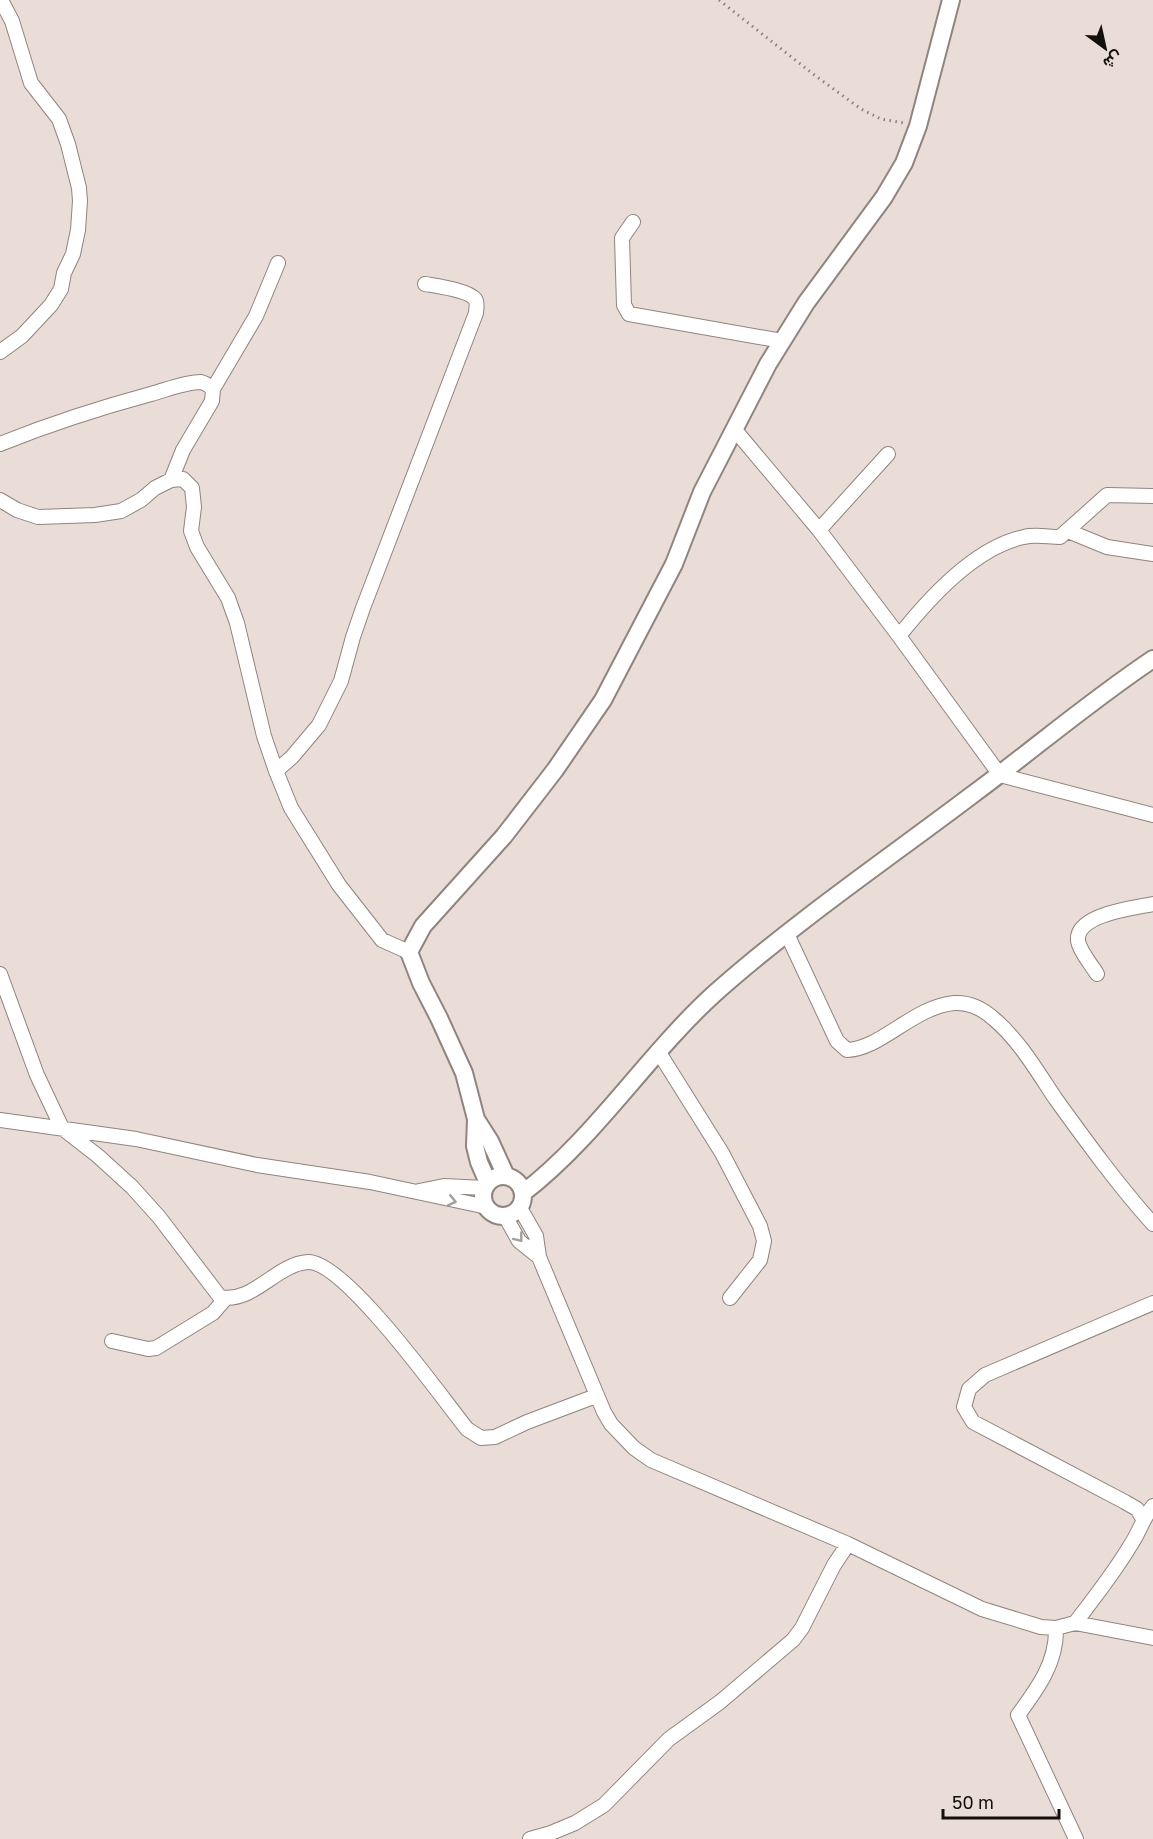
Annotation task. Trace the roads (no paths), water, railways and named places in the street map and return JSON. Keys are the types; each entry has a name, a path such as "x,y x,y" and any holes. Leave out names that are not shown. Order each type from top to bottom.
{"street":[{"path":"0,352 22,336 51,305 60,289 64,273 73,254 78,231 80,201 68,144 59,119 31,83 12,21 1,0"},
{"path":"409,952 423,926 504,836 555,770 603,700 674,564 702,492 754,390 806,303 884,197 904,163 918,126 951,0"},
{"path":"633,222 622,238 624,305 628,314 782,341"},
{"path":"171,480 183,450 212,401 213,389 256,316 278,263"},
{"path":"276,771 292,757 319,725 341,681 363,608 476,313 477,303 467,293 424,284"},
{"path":"0,444 95,409 174,387 202,382 213,389"},
{"path":"735,430 819,530 1000,775 1153,815"},
{"path":"819,530 888,454"},
{"path":"0,500 17,510 38,517 95,515 121,512 171,480 183,479 192,488 194,507 191,531 197,547 231,606 264,736 291,808 339,885 382,940 409,952 421,983 464,1073 476,1119 475,1146 487,1186"},
{"path":"899,636 925,604 977,558 1009,541 1027,536 1060,537 1107,495 1153,496"},
{"path":"1068,531 1107,547 1153,554"},
{"path":"0,1120 136,1139 257,1165 370,1182 487,1208 498,1215 516,1206 594,1125 676,1030 714,995 787,934 1000,775 1106,690 1153,659"},
{"path":"1097,974 1080,947 1078,938 1080,929 1092,920 1109,913 1153,904"},
{"path":"787,934 837,1041 847,1050 858,1049 912,1017 951,1003 970,1003 994,1019 1018,1044 1095,1152 1153,1224"},
{"path":"0,974 37,1075 62,1128 132,1187 159,1217 220,1297 234,1299 294,1266 308,1262 329,1269 361,1299 404,1348 467,1429 481,1438 495,1437 527,1422 596,1396"},
{"path":"658,1051 722,1153 760,1226 764,1241 760,1260 730,1298"},
{"path":"476,1119 490,1141 506,1176 517,1182 516,1206 536,1236 539,1257 596,1396 611,1424 634,1448 651,1460 848,1544 982,1609 1041,1627 1056,1628 1075,1623 1153,1638"},
{"path":"487,1208 483,1198 487,1186 493,1179 506,1176"},
{"path":"417,1192 444,1186 487,1186"},
{"path":"112,1341 148,1349 156,1348 208,1317 226,1298"},
{"path":"1148,1519 1125,1502 973,1422 964,1407 969,1389 985,1375 1153,1303"},
{"path":"1075,1623 1129,1548 1148,1519 1153,1506"},
{"path":"530,1839 575,1823 604,1805 669,1739 720,1702 793,1640 802,1628 834,1565 848,1544"},
{"path":"1056,1628 1056,1647 1053,1656 1036,1691 1018,1715 1076,1839"}]}
